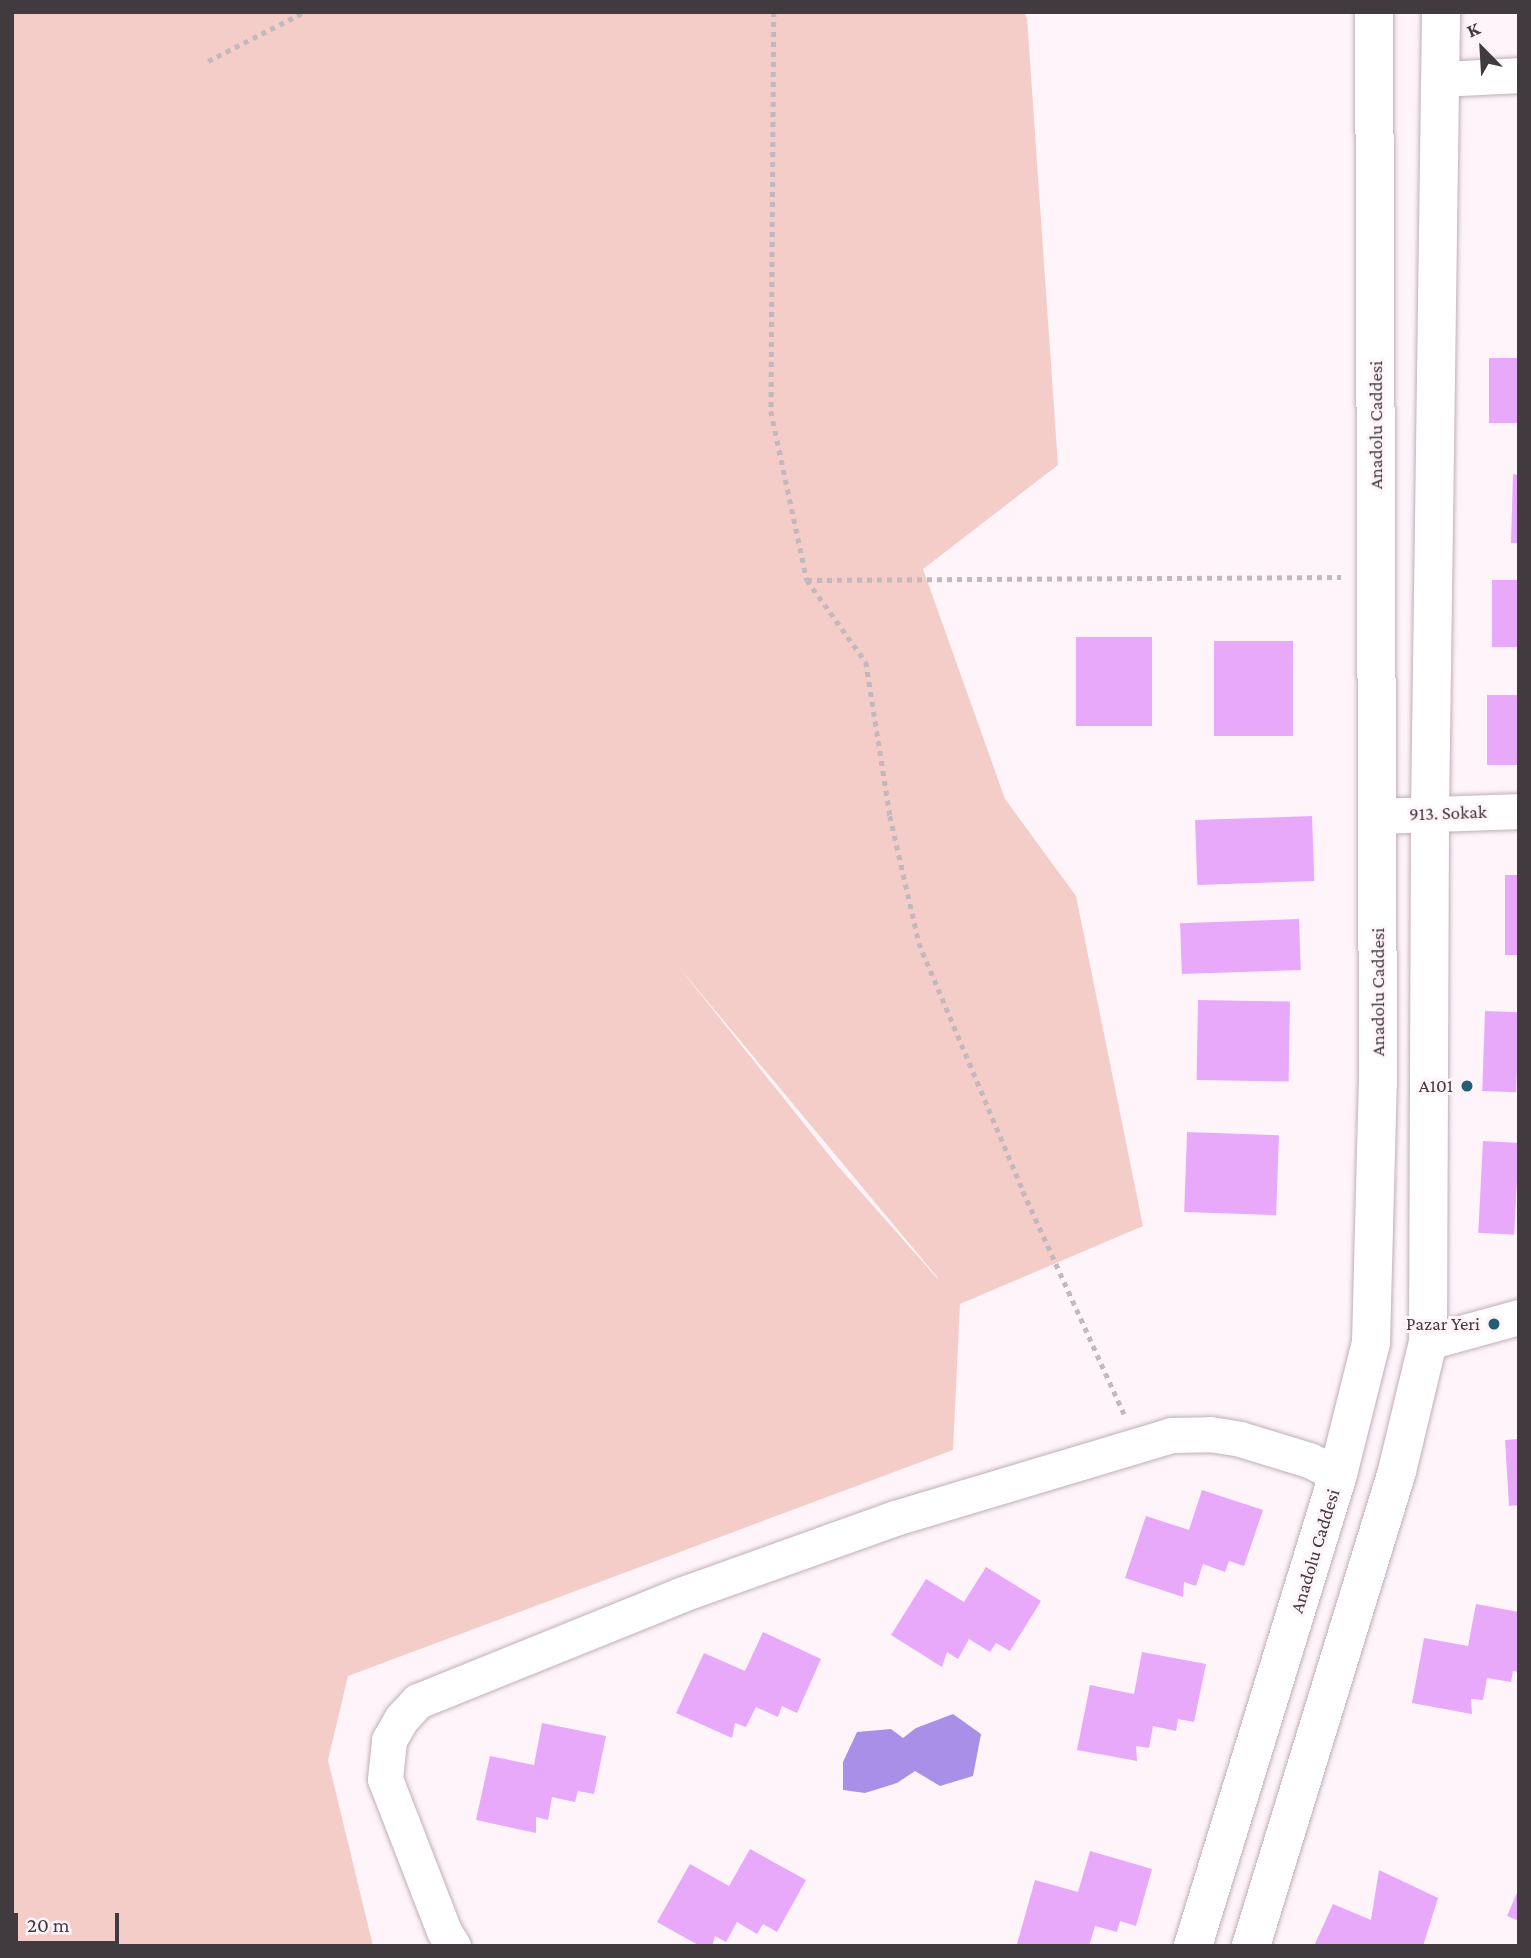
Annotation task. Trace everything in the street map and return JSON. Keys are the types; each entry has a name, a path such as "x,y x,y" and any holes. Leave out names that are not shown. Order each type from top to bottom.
{"main road":[{"name":"Anadolu Caddesi","path":"1193,1946 1338,1474 1371,1343 1378,1084 1374,12"},
{"path":"1251,1946 1397,1471 1428,1342 1430,812 1441,12"}],"street":[{"path":"1441,79 1519,75"},
{"name":"913. Sokak","path":"1378,816 1430,812 1519,811"},
{"path":"1428,1342 1519,1317"},
{"path":"453,1946 444,1931 385,1779 389,1740 401,1719 418,1701 680,1595 894,1518 1171,1435 1210,1434 1240,1439 1286,1453 1338,1474"}],"path":[{"path":"208,61 304,12"},
{"path":"774,12 771,411 807,580 866,662 890,816 919,943 1023,1191 1138,1444"},
{"path":"807,580 1351,577"}],"shaded area":[{"path":"12,12 1024,12 1027,18 1058,465 923,569 1005,799 1076,896 1143,1226 960,1304 953,1450 348,1676 328,1760 373,1946 12,1946","holes":["678,966 938,1278 837,1165"]},
{"path":"953,1714 981,1734 973,1776 940,1786 915,1771 897,1783 865,1793 843,1790 843,1762 857,1732 891,1729 903,1738 916,1728"}],"building":[{"path":"1489,358 1519,358 1519,423 1489,423"},
{"path":"1513,474 1519,475 1519,543 1511,543"},
{"path":"1492,580 1519,580 1519,647 1492,647"},
{"path":"1076,637 1152,637 1152,726 1076,726"},
{"path":"1214,641 1293,641 1293,736 1214,736"},
{"path":"1487,695 1519,695 1519,765 1487,765"},
{"path":"1312,816 1314,881 1197,885 1195,820"},
{"path":"1505,875 1519,875 1519,955 1505,955"},
{"path":"1299,919 1301,970 1182,974 1180,923"},
{"path":"1198,1000 1290,1002 1289,1082 1197,1080"},
{"path":"1485,1011 1519,1012 1516,1092 1482,1091"},
{"path":"1187,1132 1279,1135 1276,1215 1184,1212"},
{"path":"1483,1141 1519,1143 1514,1235 1478,1233"},
{"path":"1519,1439 1519,1505 1509,1506 1505,1440"},
{"path":"1202,1490 1263,1510 1244,1566 1229,1561 1225,1572 1203,1564 1196,1586 1184,1582 1183,1597 1125,1578 1146,1516 1189,1530"},
{"path":"986,1567 1041,1601 1010,1651 996,1643 990,1652 969,1639 958,1659 947,1652 942,1667 891,1635 926,1579 964,1602"},
{"path":"1476,1604 1519,1612 1519,1672 1513,1671 1511,1682 1487,1678 1483,1700 1471,1699 1472,1714 1412,1703 1424,1638 1468,1646"},
{"path":"763,1632 821,1659 797,1713 782,1706 778,1717 756,1707 746,1727 735,1723 732,1738 676,1713 704,1653 745,1671"},
{"path":"1142,1652 1206,1664 1194,1722 1178,1719 1176,1731 1153,1726 1149,1748 1136,1746 1137,1761 1077,1750 1090,1685 1134,1694"},
{"path":"542,1723 606,1736 594,1794 578,1791 575,1802 552,1797 548,1820 536,1817 536,1833 476,1820 490,1756 534,1765"},
{"path":"750,1849 806,1880 777,1932 763,1924 757,1934 737,1922 726,1942 715,1936 712,1946 700,1946 657,1922 690,1864 729,1886"},
{"path":"1090,1851 1152,1869 1136,1926 1120,1921 1117,1932 1095,1926 1089,1946 1017,1944 1035,1880 1078,1892"},
{"path":"1379,1870 1438,1898 1423,1946 1314,1946 1333,1904 1371,1920"},
{"path":"1519,1888 1519,1921 1507,1916"}],"place":[{"name":"A101","path":"1467,1086"},
{"name":"Pazar Yeri","path":"1494,1324"}]}
